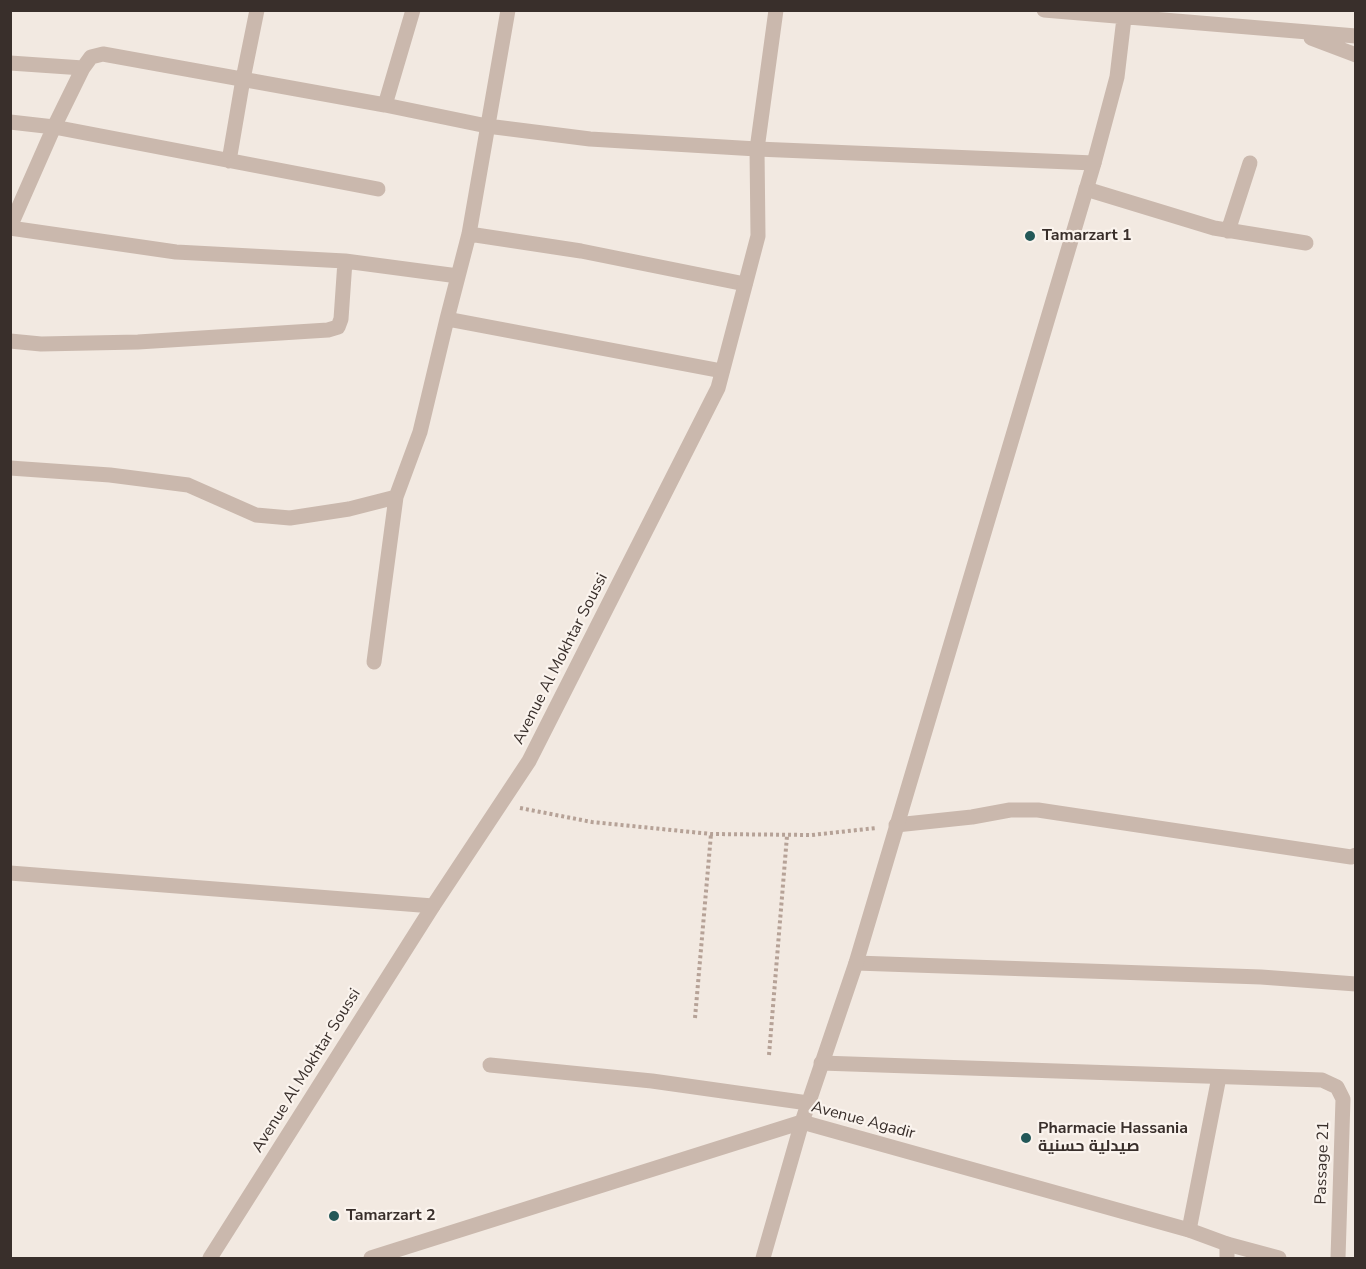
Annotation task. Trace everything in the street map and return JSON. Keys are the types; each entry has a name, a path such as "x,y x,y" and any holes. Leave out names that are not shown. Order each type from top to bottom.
{"street":[{"path":"229,161 257,10"},
{"path":"385,105 413,10"},
{"path":"374,662 396,497 420,432 469,234 508,10"},
{"name":"Avenue Al Mokhtar Soussi","path":"210,1258 433,906 529,761 718,388 758,236 757,148 776,10"},
{"path":"1044,10 1125,14 1356,36"},
{"path":"763,1258 802,1122 856,963 1094,163 1117,77 1125,14"},
{"path":"1294,31 1356,55"},
{"path":"458,276 345,261 176,252 10,228 54,127 83,68 91,57 103,54 488,126 590,139 1094,163"},
{"path":"10,63 83,68"},
{"path":"10,122 54,127 378,189"},
{"path":"1228,231 1250,163"},
{"path":"1086,189 1214,228 1306,243"},
{"path":"469,234 581,251 745,284"},
{"path":"10,341 40,344 138,342 328,330 338,327 341,319 345,261"},
{"path":"447,319 722,371"},
{"path":"10,468 110,475 188,485 256,515 290,518 349,509 396,497"},
{"path":"896,825 972,817 1010,810 1038,810 1351,857 1356,855"},
{"path":"10,873 433,906"},
{"path":"856,963 1261,977 1356,984"},
{"path":"821,1063 1218,1077 1190,1230"},
{"path":"490,1065 652,1081 808,1103"},
{"name":"Passage 21","path":"1218,1077 1322,1080 1337,1087 1343,1099 1338,1258"},
{"name":"Avenue Agadir","path":"371,1258 802,1122 1190,1230 1227,1251 1279,1258"}],"path":[{"path":"502,804 592,822 711,834 812,835 896,825"},
{"path":"695,1018 711,834"},
{"path":"769,1055 787,836"}],"place":[{"name":"Tamarzart 1","path":"1030,236"},
{"name":"Pharmacie Hassania صيدلية حسنية","path":"1026,1138"},
{"name":"Tamarzart 2","path":"334,1216"}]}
